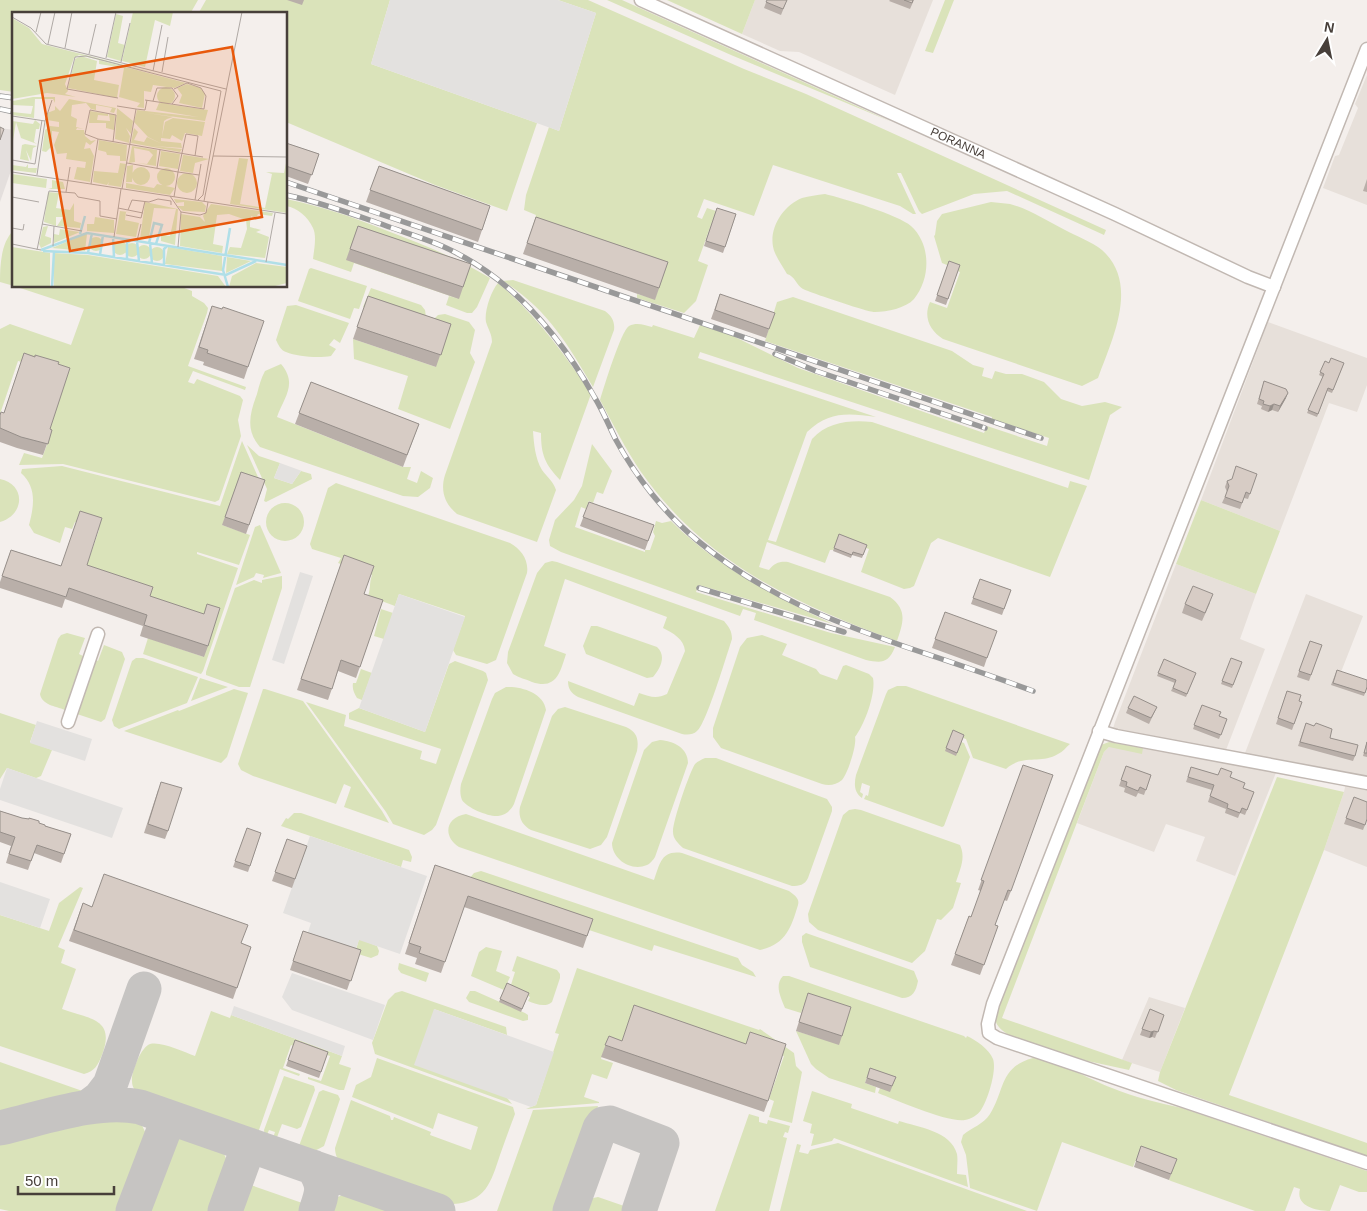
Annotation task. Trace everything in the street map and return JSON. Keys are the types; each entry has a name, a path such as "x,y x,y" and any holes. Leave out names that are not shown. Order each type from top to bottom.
{"street":[{"name":"PORANNA","path":"641,0 1115,214 1248,277 1274,287"},
{"path":"1367,49 1099,731 988,1024 988,1033 1012,1044 1367,1163"},
{"path":"68,722 98,634"},
{"path":"1099,731 1116,736 1367,783"}],"shaded area":[{"path":"390,0 558,0 596,13 559,131 371,64"},
{"path":"755,0 933,0 895,95 799,52 780,51 742,34"},
{"path":"1367,75 1367,205 1323,188 1335,156 1339,155 1358,108 1355,104"},
{"path":"0,128 12,130 12,168 0,202"},
{"path":"1268,322 1367,358 1367,385 1357,412 1329,403 1280,531 1201,500"},
{"path":"280,463 302,471 292,484 274,478"},
{"path":"1176,564 1256,594 1240,639 1265,649 1226,750 1245,753 1306,594 1363,616 1341,672 1367,681 1367,867 1324,850 1344,792 1348,772 1281,760 1235,876 1196,861 1205,837 1166,824 1154,852 1077,823 1104,752 1109,747 1115,722"},
{"path":"300,572 313,576 284,664 272,660"},
{"path":"399,594 465,617 425,732 359,708"},
{"path":"37,721 92,739 85,761 30,743"},
{"path":"7,768 123,808 112,838 0,800 0,789"},
{"path":"310,836 427,876 400,954 359,940 354,955 306,938 311,923 283,913"},
{"path":"0,882 50,899 40,928 0,915"},
{"path":"292,973 385,1005 373,1040 292,1010 282,997"},
{"path":"1149,997 1185,1008 1160,1072 1122,1060"},
{"path":"234,1006 345,1046 342,1056 231,1015"},
{"path":"434,1009 554,1052 536,1105 531,1107 414,1065"}],"green space":[{"path":"0,0 198,0 191,12 12,12 12,92 0,90"},
{"path":"206,0 390,0 371,64 537,123 507,211 435,185 288,123 288,12 199,12"},
{"path":"558,0 588,0 744,69 806,94 1106,230 1104,235 1007,191 974,194 922,214 901,173 897,173 916,214 913,214 900,206 773,165 754,216 704,199 697,217 702,219 707,208 716,211 698,261 708,265 696,301 684,313 637,298 637,294 655,299 663,274 532,229 536,215 524,210 526,195 549,127 559,131 596,13"},
{"path":"607,0 622,0 892,122 731,55"},
{"path":"667,0 755,0 742,34"},
{"path":"945,0 954,0 933,53 925,51"},
{"path":"825,194 895,217 911,226 918,233 925,251 926,271 920,291 911,302 891,310 875,312 803,289 787,274 776,256 773,245 774,228 782,213 795,202 805,197"},
{"path":"288,199 324,208 426,246 490,278 477,307 472,313 467,313 446,305 449,296 459,299 354,263 351,272 313,259 315,239 313,228 308,220 295,209 288,207"},
{"path":"991,202 1010,204 1038,216 1098,247 1113,264 1119,279 1121,295 1120,312 1098,378 1082,386 943,339 931,328 927,313 930,302 947,308 960,272 942,263 934,236 937,221 942,214"},
{"path":"12,232 12,285 0,282 1,261 6,241"},
{"path":"311,268 367,286 359,309 354,308 350,319 298,301"},
{"path":"513,280 605,311 611,317 614,330 593,387 565,341 544,315 519,292 503,281"},
{"path":"498,283 525,308 549,335 591,394 560,480 545,459 541,433 533,431 538,461 556,490 537,542 457,514 449,506 443,492 445,475 492,342 486,322 486,313 491,296"},
{"path":"20,288 184,288 192,291 192,296 204,303 208,308 188,366 246,387 245,390 193,371 188,382 194,384 197,379 240,396 243,400 238,420 241,436 219,500 215,502 63,464 19,465 24,453 42,458 48,442 30,364 18,361 0,414 0,329 10,324 71,345 84,309"},
{"path":"371,288 421,305 425,310 426,317 363,307"},
{"path":"793,297 952,351 973,365 984,368 982,376 992,379 995,371 1006,374 1022,374 1044,382 1061,399 1082,406 1105,402 1122,407 1110,415 1089,480 700,352 698,358 876,417 839,415 823,420 807,432 768,540 776,542 812,439 818,433 839,423 855,421 872,422 1068,488 1070,481 1087,486 1050,577 938,538 931,543 914,586 904,589 861,572 869,549 830,550 825,563 767,542 759,567 769,570 777,563 788,562 890,597 900,607 902,612 902,623 897,641 824,612 789,596 756,577 724,556 694,532 667,504 635,464 600,400 622,338 629,326 635,324 652,327 653,325 694,338 700,325 731,335 798,368 984,433 987,426 1047,446 1049,438 765,341 777,302"},
{"path":"296,305 349,323 340,343 334,339 329,345 336,349 331,356 296,355 284,351 280,347 276,340 287,306"},
{"path":"445,314 469,322 475,330 470,353 475,362 450,429 398,409 408,376 354,359 353,339 436,367 432,321 438,315"},
{"path":"281,364 289,378 289,384 286,397 277,417 403,467 411,467 407,479 417,483 421,471 433,478 430,488 418,497 403,496 260,447 252,434 250,421 252,408 265,371"},
{"path":"242,441 262,486 222,525 250,535 239,565 197,552 197,554 238,568 201,674 143,654 148,638 204,657 83,576 99,530 75,522 72,529 65,527 60,543 34,533 29,525 33,504 32,491 30,484 21,473 22,469 62,466 220,506"},
{"path":"592,444 612,471 603,494 597,492 593,503 589,501 586,509 581,507 575,527 645,552 645,550 650,550 655,536 653,532 656,521 662,523 671,521 707,552 747,579 833,624 699,585 696,592 831,633 895,647 890,657 880,662 866,660 754,620 756,613 743,609 740,616 561,552 550,546 549,540 555,520 574,500 582,486"},
{"path":"247,445 259,456 280,463 274,478 292,484 301,471 311,474 312,479 266,502 264,501 267,489"},
{"path":"0,479 14,487 18,493 19,500 18,507 14,513 0,522"},
{"path":"336,483 510,543 518,548 527,564 527,573 496,660 487,664 456,655 453,650 465,616 399,594 395,606 368,596 372,575 338,563 341,558 312,549 310,544 328,488"},
{"path":"1201,500 1280,531 1256,594 1176,564"},
{"path":"285,503 298,509 304,522 298,535 285,541 272,535 266,522 272,509"},
{"path":"260,525 281,573 263,578 264,575 256,573 254,577 236,585 255,527"},
{"path":"552,561 724,621 730,629 732,639 711,703 697,731 690,734 682,734 578,697 569,689 568,681 634,706 639,693 653,697 667,694 685,651 683,643 674,634 663,628 667,617 565,579 544,646 566,654 562,668 556,678 547,684 532,682 513,674 507,663 508,652 537,573 545,563"},
{"path":"282,576 282,588 250,687 239,687 206,675 235,588 254,580 262,583 262,580"},
{"path":"381,609 393,613 384,639 374,636"},
{"path":"591,626 597,626 657,647 662,654 662,658 656,674 653,677 647,678 586,654 583,646"},
{"path":"67,633 85,638 79,654 83,656 65,710 46,703 40,694 58,639 61,635"},
{"path":"762,635 787,644 782,655 816,669 820,674 837,680 843,666 846,665 869,674 873,678 873,692 869,708 855,737 847,771 842,780 837,783 830,785 822,784 721,748 713,737 713,728 740,647 747,638"},
{"path":"104,645 122,652 125,659 105,719 101,722 77,714 95,659 98,661"},
{"path":"136,658 143,658 198,677 187,703 119,729 114,726 112,720 132,661"},
{"path":"455,661 483,671 486,673 488,680 436,825 424,835 393,824 306,702 346,715 344,726 422,751 420,759 436,764 441,749 349,719 349,713 359,708 425,732 449,664"},
{"path":"361,669 372,673 362,700 357,698 353,687 353,683 356,683"},
{"path":"200,678 228,687 191,701"},
{"path":"897,686 906,686 1070,744 1061,752 1051,757 1019,761 1006,769 973,758 966,739 963,738 961,742 964,743 970,757 942,827 864,799 866,795 868,796 870,786 862,783 860,792 863,794 862,798 856,790 856,775 886,694 888,690"},
{"path":"506,687 525,689 531,692 541,699 546,710 514,804 506,813 494,816 468,806 461,798 460,788 492,699 495,693"},
{"path":"234,689 248,693 227,757 221,763 124,731 179,711"},
{"path":"263,689 303,701 389,823 344,807 351,787 344,784 336,804 253,776 241,770 238,764"},
{"path":"565,707 626,727 633,731 638,743 637,751 607,837 601,845 590,849 531,830 523,823 520,817 520,807 552,716 558,709"},
{"path":"0,713 36,725 30,742 52,750 41,776 36,778 7,768 0,779"},
{"path":"660,740 670,742 683,749 688,763 655,857 648,864 635,867 619,859 615,854 612,843 644,750 652,742"},
{"path":"1109,742 1143,748 1142,754 1109,747 1104,752 1002,1018 1132,1063 1129,1070 1083,1060 1010,1036 998,1026 995,1018 1101,745"},
{"path":"705,758 716,758 827,799 832,807 832,811 808,878 803,884 792,886 683,848 676,841 673,827 678,808 695,764"},
{"path":"1277,777 1344,792 1324,850 1229,1095 1367,1143 1367,1156 1176,1090 1158,1081"},
{"path":"855,809 960,845 962,850 961,868 956,882 961,883 953,908 941,920 937,919 925,951 912,963 818,930 809,922 808,914 843,815 849,810"},
{"path":"294,813 301,813 409,850 412,857 411,862 403,860 401,867 281,826 286,818 288,819"},
{"path":"466,814 654,880 665,856 682,853 789,891 795,895 798,905 790,928 782,939 776,944 760,950 459,847 450,838 449,828 454,819"},
{"path":"481,871 738,958 742,965 753,972 756,977 654,945 652,951 589,930 468,880 474,873"},
{"path":"80,887 83,888 58,947 65,950 61,963 76,969 62,1009 97,1022 103,1027 105,1034 105,1043 99,1062 96,1067 84,1074 0,1046 0,915 49,931 59,903"},
{"path":"806,933 914,971 918,981 915,991 909,997 902,998 810,967 802,942 802,936"},
{"path":"359,939 377,946 378,955 371,958 355,953"},
{"path":"486,947 502,951 496,971 510,977 504,990 471,976 479,952"},
{"path":"517,956 557,970 560,978 552,1002 543,1005 528,1001 530,997 510,988 515,972 512,971"},
{"path":"399,963 429,973 426,982 401,973 398,969"},
{"path":"577,968 760,1029 794,1053 796,1066 802,1072 792,1123 769,1117 774,1101 769,1099 784,1056 746,1044 618,1052 605,1047 601,1059 613,1063 607,1079 592,1074 584,1097 599,1103 526,1109 536,1105 559,1034 555,1033"},
{"path":"783,976 789,976 966,1038 967,1036 978,1042 989,1052 994,1064 991,1085 981,1110 972,1118 965,1120 947,1118 878,1093 880,1088 868,1074 865,1083 876,1087 875,1093 829,1078 811,1064 796,1031 839,1044 805,1002 801,1013 785,1008 780,996 779,987"},
{"path":"402,991 506,1027 507,1035 434,1009 512,1104 375,1054 372,1043 388,1000 395,993"},
{"path":"470,991 475,991 525,1013 528,1015 528,1020 523,1021 469,1002 466,998"},
{"path":"211,1011 230,1018 231,1015 342,1056 339,1064 351,1068 344,1090 308,1079 308,1077 321,1081 330,1056 310,1049 308,1052 291,1045 283,1068 300,1074 299,1076 280,1069 259,1130 253,1134 139,1095 133,1087 132,1077 137,1060 143,1050 150,1044 155,1043 195,1056"},
{"path":"377,1058 513,1107 515,1114 494,1174 486,1189 480,1195 464,1202 453,1204 343,1165 340,1162 335,1148 351,1100 390,1116 391,1120 394,1117 431,1132 430,1135 471,1150 478,1127 438,1113 433,1129 352,1097 356,1085 371,1077"},
{"path":"1033,1058 1053,1062 1129,1094 1182,1108 1367,1171 1367,1192 1359,1192 1340,1185 1330,1211 1325,1211 1314,1209 1304,1204 1299,1195 1300,1189 1294,1187 1285,1211 1255,1211 1169,1180 1174,1165 1139,1152 1133,1167 1062,1142 1037,1211 970,1188 966,1155 961,1142 963,1135 981,1123 990,1114 1004,1081 1014,1067"},
{"path":"0,1062 91,1094 0,1117"},
{"path":"284,1076 314,1086 315,1090 301,1127 297,1129 282,1124 276,1140 272,1141 275,1132 269,1130 265,1139 264,1130"},
{"path":"323,1090 338,1095 340,1099 324,1146 309,1154 300,1150 299,1146 319,1092"},
{"path":"812,1091 852,1104 851,1108 898,1124 899,1121 924,1128 941,1135 954,1146 957,1154 957,1174 966,1175 968,1187 834,1138 832,1141 811,1146 814,1134 810,1133 812,1124 803,1121"},
{"path":"598,1106 562,1211 497,1211 533,1110"},
{"path":"749,1114 759,1117 759,1122 767,1124 768,1120 790,1126 788,1133 785,1132 783,1137 787,1138 769,1211 715,1211"},
{"path":"109,1115 139,1119 148,1138 122,1211 9,1211 0,1209 0,1141"},
{"path":"184,1136 222,1149 230,1168 214,1211 142,1211 166,1145"},
{"path":"838,1143 1027,1211 780,1211 797,1144 801,1145 799,1152 808,1154 810,1150"},
{"path":"245,1183 308,1205 306,1211 234,1211"},
{"path":"346,1193 386,1206 388,1211 326,1211 330,1201"},
{"path":"598,1197 627,1207 625,1211 579,1211 586,1201"}],"building":[{"path":"767,0 787,0 783,9 766,2"},
{"path":"0,127 4,129 0,140"},
{"path":"288,144 319,154 312,175 288,167"},
{"path":"379,166 490,206 482,230 370,190"},
{"path":"717,208 736,214 725,247 706,241"},
{"path":"536,217 668,262 659,288 527,243"},
{"path":"358,226 471,264 463,287 350,249"},
{"path":"949,261 960,265 948,299 937,295"},
{"path":"720,294 775,313 769,329 715,310"},
{"path":"368,296 451,324 441,355 357,327"},
{"path":"212,306 222,309 223,307 264,321 248,367 207,353 208,350 199,347"},
{"path":"24,353 59,362 58,364 70,368 50,429 52,430 48,444 21,437 0,428 0,415 1,412 4,413"},
{"path":"1331,358 1344,363 1333,390 1328,388 1318,414 1308,410 1324,374 1320,372 1325,361 1329,363"},
{"path":"1264,381 1286,389 1288,393 1280,406 1263,404 1264,401 1259,399"},
{"path":"311,382 419,424 407,455 299,413"},
{"path":"1236,466 1257,474 1250,494 1246,492 1242,503 1225,497 1229,486 1227,481 1232,479"},
{"path":"241,472 265,480 249,525 225,517"},
{"path":"589,502 654,525 648,541 583,517"},
{"path":"80,511 102,518 87,565 153,587 150,596 204,614 207,604 220,608 208,646 144,625 147,615 69,588 66,597 2,576 11,550 61,566"},
{"path":"839,534 867,545 863,555 853,552 852,555 834,548"},
{"path":"344,555 374,566 364,594 383,600 360,667 341,660 332,689 301,679"},
{"path":"980,579 1011,590 1004,609 973,598"},
{"path":"1193,586 1213,594 1205,613 1185,604"},
{"path":"945,612 997,631 987,658 935,639"},
{"path":"1310,641 1322,645 1311,675 1299,671"},
{"path":"1231,658 1242,662 1233,685 1222,681"},
{"path":"1164,659 1196,673 1187,694 1173,688 1176,680 1158,673"},
{"path":"1337,670 1367,680 1365,693 1333,683"},
{"path":"1287,691 1301,695 1299,701 1302,702 1294,724 1278,718"},
{"path":"1134,696 1157,707 1151,718 1128,708"},
{"path":"1202,705 1221,712 1219,716 1227,719 1221,735 1194,725"},
{"path":"1306,723 1314,726 1316,723 1332,729 1330,738 1358,745 1355,756 1300,742"},
{"path":"953,730 964,735 957,753 946,748"},
{"path":"1367,742 1367,753 1364,753"},
{"path":"1023,765 1053,775 1011,891 1008,890 995,925 998,926 984,965 955,954 984,881 981,880"},
{"path":"1126,766 1151,775 1146,790 1140,787 1138,791 1126,786 1127,782 1121,780"},
{"path":"1191,767 1218,775 1221,768 1232,772 1230,777 1245,783 1243,788 1254,792 1247,810 1242,808 1240,813 1227,808 1228,804 1210,796 1214,785 1188,777"},
{"path":"161,782 182,788 168,831 148,824"},
{"path":"1354,797 1367,802 1365,825 1346,818"},
{"path":"0,811 39,821 39,823 45,826 71,834 64,854 37,845 31,861 9,854 15,837 0,832"},
{"path":"247,828 261,833 250,866 235,861"},
{"path":"287,839 307,846 295,879 275,872"},
{"path":"435,865 593,919 587,936 468,896 445,962 419,953 421,947 409,943"},
{"path":"104,874 248,925 241,943 251,947 237,988 74,930 83,903 92,907"},
{"path":"303,931 361,950 351,981 293,961"},
{"path":"507,983 529,993 522,1009 500,999"},
{"path":"808,993 851,1007 842,1036 799,1022"},
{"path":"634,1005 746,1044 750,1032 786,1044 768,1101 605,1045 609,1036 622,1041"},
{"path":"1150,1009 1164,1015 1158,1032 1142,1029"},
{"path":"295,1040 328,1052 321,1072 288,1060"},
{"path":"870,1068 896,1077 892,1086 867,1078"},
{"path":"1141,1146 1177,1159 1171,1174 1136,1161"}],"taxiway":[{"path":"88,1107 100,1098 110,1085 144,989"},
{"path":"0,1128 89,1107 106,1105 140,1107 438,1211"},
{"path":"133,1211 169,1117"},
{"path":"570,1211 600,1128 603,1124 610,1123 662,1143 639,1211"},
{"path":"225,1211 249,1145"},
{"path":"313,1167 320,1179 322,1189 316,1211"}],"railway":[{"path":"0,96 12,98"},
{"path":"0,109 12,112"},
{"path":"288,183 1041,438"},
{"path":"288,195 336,208 442,246 490,273 511,290 549,330 581,374 624,454 652,494 674,519 698,541 747,577 825,617 1033,691"},
{"path":"775,354 816,371 985,428"},
{"path":"699,588 844,632"}]}
